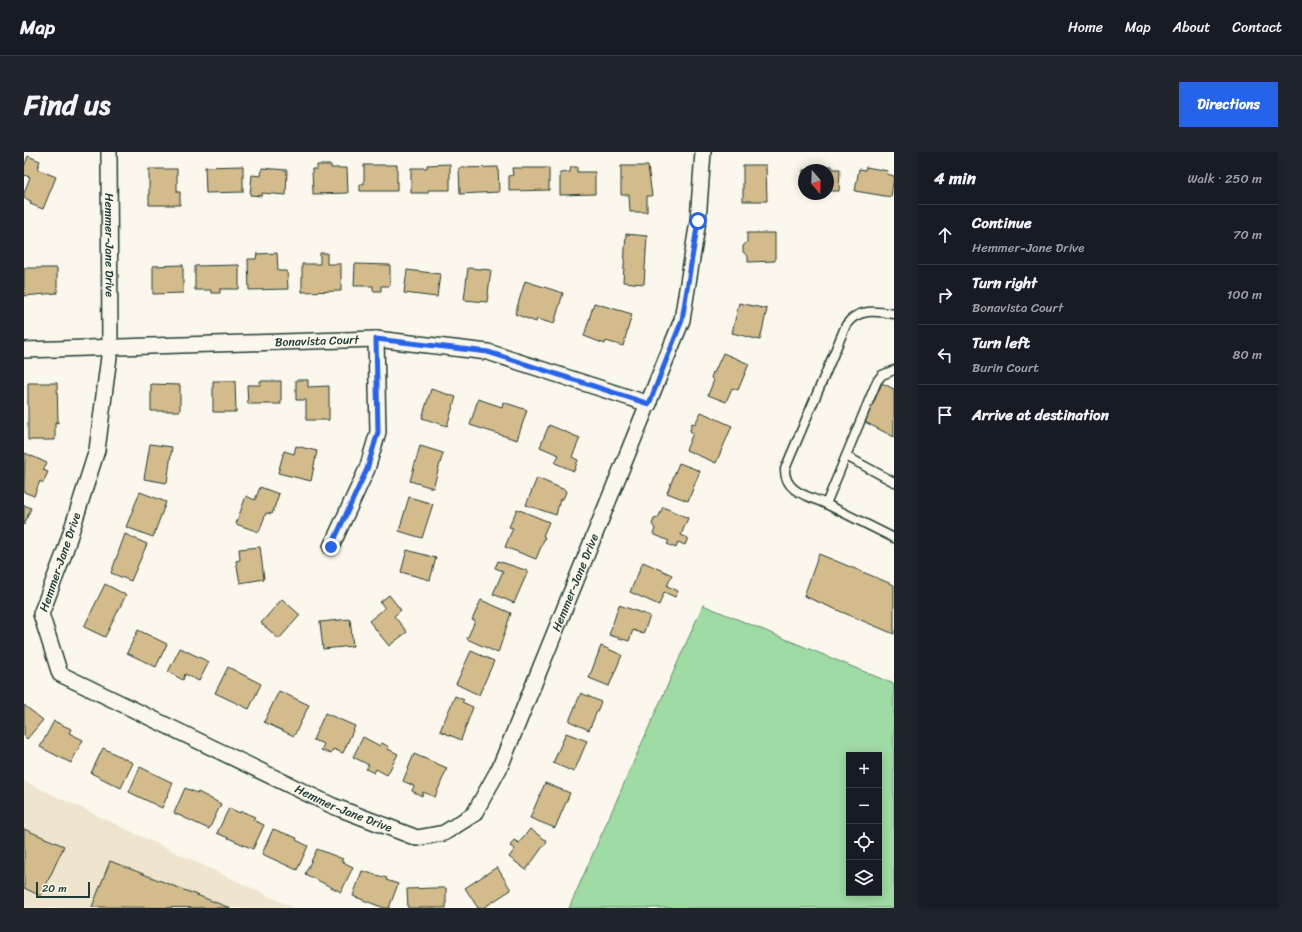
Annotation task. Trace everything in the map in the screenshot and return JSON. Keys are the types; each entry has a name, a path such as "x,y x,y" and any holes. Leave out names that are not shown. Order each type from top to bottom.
{"street":[{"name":"Hemmer-Jane Drive","path":"109,152 110,349 97,450 64,554 41,614 60,674 333,806 417,838 444,834 474,814 500,767 682,320 698,221 703,152"},
{"name":"Bonavista Court","path":"24,350 110,349 376,339 488,352 649,404"},
{"path":"331,547 367,469 378,432 376,339"}],"lane":[{"path":"894,314 874,311 864,313 852,318 846,325 785,469 788,483 794,490 826,504 894,538"},
{"path":"826,504 877,381 882,375 894,370"},
{"path":"846,456 894,482"}],"shaded area":[{"path":"24,781 294,908 24,908"}],"green space":[{"path":"703,605 894,684 894,908 569,908"}],"building":[{"path":"28,156 40,161 37,169 56,177 43,209 30,204 31,201 24,198 24,193 30,177 24,175 24,167"},
{"path":"450,164 450,190 428,190 428,193 411,193 411,168 427,168 427,165"},
{"path":"317,165 331,165 331,168 347,168 348,193 313,194 312,169 317,169"},
{"path":"364,165 397,165 397,191 360,191 360,184 364,184"},
{"path":"743,165 766,165 767,201 743,201"},
{"path":"243,166 243,192 206,193 205,167"},
{"path":"621,166 648,166 652,196 647,196 647,212 630,212 629,195 621,195"},
{"path":"498,167 499,192 460,194 459,168"},
{"path":"571,167 577,167 577,172 595,172 595,194 560,195 560,173 570,172"},
{"path":"866,167 888,171 887,174 894,176 891,197 855,191 859,169 865,170"},
{"path":"262,168 287,170 286,195 262,193 262,196 250,195 252,175 261,176"},
{"path":"512,168 549,168 549,190 509,191 509,176 513,175"},
{"path":"149,169 177,169 177,192 180,192 180,205 149,205"},
{"path":"834,169 840,169 839,191 834,191"},
{"path":"747,233 775,233 775,261 748,262 748,256 743,252 743,246 747,242"},
{"path":"626,234 647,236 644,284 623,282"},
{"path":"277,253 278,271 287,271 288,289 249,290 248,259 256,259 257,254"},
{"path":"320,253 327,253 327,264 341,264 341,291 302,292 302,264 320,264"},
{"path":"355,264 390,265 390,286 381,286 381,291 373,291 373,286 354,286"},
{"path":"183,265 183,293 153,294 153,266"},
{"path":"239,265 239,289 220,289 220,293 211,293 211,290 195,290 195,266"},
{"path":"24,268 57,268 57,293 24,296"},
{"path":"468,268 491,270 487,302 464,300"},
{"path":"407,270 440,274 437,297 404,293"},
{"path":"525,281 563,293 554,324 537,319 536,322 515,314"},
{"path":"594,303 632,314 623,346 606,341 605,344 584,336"},
{"path":"739,303 767,309 760,340 732,333"},
{"path":"723,353 749,364 738,390 732,388 726,402 708,395 714,380 711,378 713,372 714,373"},
{"path":"296,380 308,380 308,387 329,386 329,420 306,420 306,400 296,400"},
{"path":"213,381 235,381 236,412 213,412"},
{"path":"260,381 281,381 281,404 248,404 247,385 260,385"},
{"path":"28,383 57,383 58,423 55,422 55,440 28,440"},
{"path":"882,383 894,389 894,437 865,422"},
{"path":"151,384 180,385 180,411 151,411"},
{"path":"431,389 456,397 447,426 422,418"},
{"path":"478,399 502,407 503,402 527,410 517,440 470,425"},
{"path":"701,412 732,426 716,463 686,450 693,433 690,431 692,423 695,424"},
{"path":"549,425 580,438 572,457 578,460 574,471 555,463 559,455 540,447"},
{"path":"150,444 172,447 167,483 144,479"},
{"path":"296,446 317,451 311,481 278,473 284,451 294,454"},
{"path":"420,446 443,453 433,488 410,481"},
{"path":"25,453 47,463 43,470 48,472 43,483 40,481 34,496 24,492"},
{"path":"679,463 700,471 688,501 667,493"},
{"path":"537,478 565,490 566,492 563,499 560,499 556,515 526,505"},
{"path":"260,487 279,494 272,514 266,513 259,532 236,524 246,496 255,500"},
{"path":"140,492 166,502 153,537 126,527"},
{"path":"409,497 433,504 422,538 399,531"},
{"path":"24,505 31,508 24,525"},
{"path":"663,507 688,518 681,535 688,538 685,545 678,542 676,548 667,544 669,541 653,534 655,529 652,524 654,519 658,518"},
{"path":"517,509 549,522 536,559 505,547 513,528 509,527"},
{"path":"125,534 147,544 131,581 111,573"},
{"path":"260,547 264,579 240,583 236,561 240,560 239,549"},
{"path":"407,550 436,558 430,580 401,572"},
{"path":"819,554 894,585 894,634 804,596"},
{"path":"498,561 528,571 514,603 493,594 503,571 495,568"},
{"path":"643,562 672,575 667,586 678,591 675,597 664,592 659,605 630,592"},
{"path":"105,584 126,595 105,637 84,627"},
{"path":"389,595 401,610 394,616 407,632 389,646 369,621 385,608 380,602"},
{"path":"282,599 300,615 279,639 261,623"},
{"path":"481,600 511,613 498,653 467,639 475,621 472,620"},
{"path":"619,605 650,616 643,634 633,630 629,641 609,635"},
{"path":"350,619 353,646 323,649 320,622"},
{"path":"138,630 167,644 156,667 127,653"},
{"path":"601,646 622,655 609,686 589,678"},
{"path":"180,648 209,662 199,681 185,674 183,680 168,672"},
{"path":"471,651 494,661 479,695 456,684"},
{"path":"228,667 261,684 249,709 215,693"},
{"path":"279,691 309,705 294,736 264,722"},
{"path":"581,693 601,702 589,730 569,721"},
{"path":"455,696 464,700 462,702 473,707 461,740 440,731"},
{"path":"24,705 43,720 27,739 24,736"},
{"path":"325,713 355,726 343,753 333,749 331,754 321,750 324,744 313,740"},
{"path":"54,721 71,729 69,733 83,740 71,763 40,747"},
{"path":"566,733 587,741 574,772 553,763"},
{"path":"363,737 380,746 382,743 389,747 388,749 398,754 387,775 376,769 374,773 366,769 369,765 353,757"},
{"path":"103,748 133,763 121,788 91,773"},
{"path":"414,754 447,768 435,797 423,792 422,796 412,791 414,786 403,781"},
{"path":"140,767 173,783 162,808 129,792"},
{"path":"545,783 570,793 555,828 530,818"},
{"path":"185,788 197,793 198,792 221,804 209,829 174,813"},
{"path":"229,808 255,817 253,820 264,825 253,849 217,833"},
{"path":"24,829 64,846 41,896 24,888"},
{"path":"273,829 297,838 296,840 308,846 297,870 262,854"},
{"path":"530,829 547,841 526,870 509,857 515,849 510,846 514,840 519,843"},
{"path":"317,849 343,859 341,861 353,867 341,892 305,874"},
{"path":"110,861 230,908 92,907"},
{"path":"497,867 511,890 483,908 478,908 465,888"},
{"path":"362,871 387,878 386,880 398,884 389,908 384,908 353,896"},
{"path":"446,888 446,908 408,908 407,889"}],"route":[{"path":"331,547 367,469 378,432 376,339 488,352 649,404 682,320 698,221"}]}
